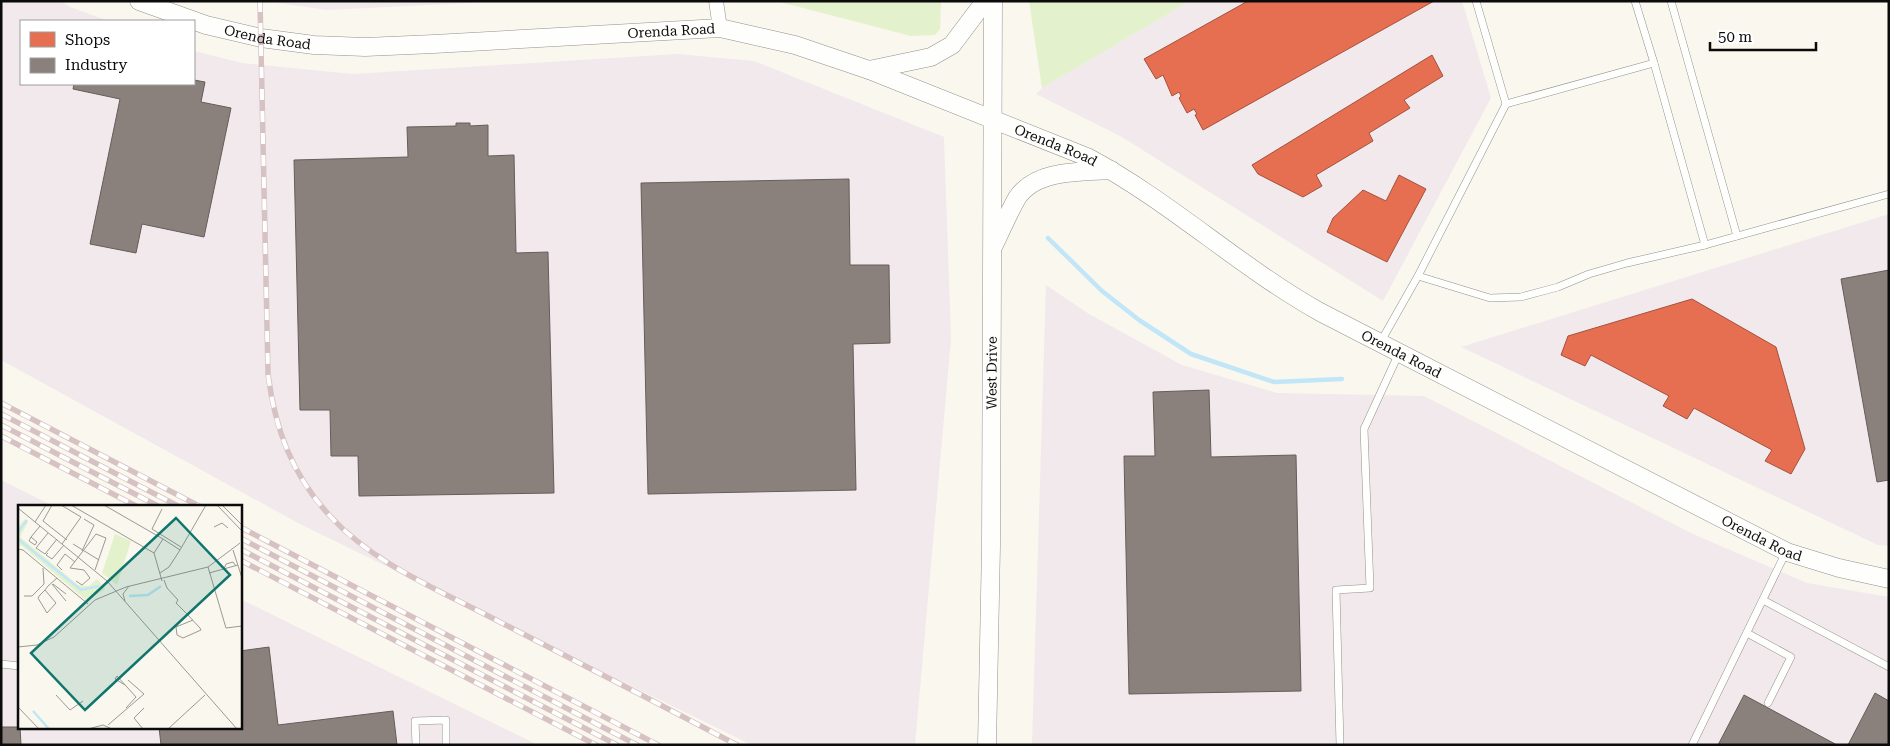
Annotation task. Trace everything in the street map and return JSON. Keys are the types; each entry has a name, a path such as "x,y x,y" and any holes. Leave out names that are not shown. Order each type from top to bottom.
{"street":[{"name":"Orenda Road","path":"139,1 192,20"},
{"path":"716,1 720,28"},
{"path":"869,70 931,57 952,45 985,1"},
{"name":"West Drive","path":"987,745 991,546 992,1"},
{"name":"Orenda Road","path":"195,21 261,38 314,45 365,47 720,28 795,46 869,70 1087,157 1111,170 1173,211 1291,295 1380,344 1787,552 1838,568 1889,579"},
{"path":"991,250 1018,197 1028,186 1048,176 1111,170"}],"lane":[{"path":"1380,344 1418,276 1506,104 1476,1"},
{"path":"1635,1 1705,244"},
{"path":"1671,1 1738,236"},
{"path":"1506,104 1654,63"},
{"path":"1418,276 1490,298 1521,297 1558,287 1589,274 1627,263 1738,236 1889,194"},
{"path":"1340,745 1336,590 1370,588 1364,428 1399,353"},
{"path":"1692,745 1787,552"},
{"path":"1763,600 1889,667"},
{"path":"1747,633 1791,657 1768,703"},
{"path":"1,664 18,666"},
{"path":"416,745 415,722 446,720 446,745"}],"shaded area":[{"path":"1,1 61,1 70,7 106,20 20,20 20,85 195,85 195,51 242,63 353,74 677,54 754,61 944,137 951,339 915,745 752,745 298,523 1,360"},
{"path":"266,1 508,1 327,10"},
{"path":"1190,1 1462,1 1491,98 1383,301 1122,137 1036,94 1042,88"},
{"path":"1889,214 1889,546 1878,545 1461,347"},
{"path":"1046,285 1089,314 1182,365 1277,393 1424,396 1693,534 1807,583 1889,597 1889,745 1032,745"},
{"path":"1,480 51,505 18,505 18,728 241,728 241,599 538,745 1,745"}],"green space":[{"path":"776,1 941,1 940,29 935,35 911,36"},
{"path":"1029,1 1190,1 1042,88"}],"building: Shops":[{"path":"1248,1 1434,1 1203,130 1194,109 1187,113 1179,98 1181,96 1179,92 1172,96 1163,75 1156,79 1144,59"},
{"path":"1432,55 1443,76 1404,100 1410,108 1369,133 1373,141 1316,175 1322,186 1303,197 1258,174 1252,165"},
{"path":"1399,175 1426,189 1387,262 1327,232 1333,218 1363,190 1386,201"},
{"path":"1692,299 1776,347 1805,449 1791,474 1765,461 1772,450 1694,408 1687,419 1663,406 1669,396 1591,355 1585,366 1561,355 1568,336"}],"building: Industry":[{"path":"195,80 205,82 201,102 231,108 204,237 142,224 136,253 90,244 120,99 73,89 74,85 195,85"},
{"path":"456,123 470,123 470,126 488,125 488,156 514,155 516,253 548,252 554,493 359,496 358,456 331,456 330,410 300,410 294,160 408,157 407,127 456,126"},
{"path":"849,179 850,265 889,265 890,343 853,344 856,490 648,494 641,183"},
{"path":"1889,270 1889,480 1877,482 1841,279"},
{"path":"1209,390 1211,457 1296,455 1301,691 1129,694 1124,456 1155,456 1153,392"},
{"path":"269,647 278,725 393,711 397,745 161,745 159,728 241,728 241,651"},
{"path":"1875,693 1889,701 1889,745 1848,745"},
{"path":"1744,695 1837,745 1718,745"},
{"path":"1,727 20,728 21,745 1,745"}],"waterway":[{"path":"1048,238 1102,291 1139,320 1191,354 1274,382 1342,379"}],"railway":[{"path":"260,1 268,374 275,414 287,450 305,484 330,516 347,533 366,548 408,575 737,745"},
{"path":"1,403 197,505"},
{"path":"1,414 176,505"},
{"path":"1,425 156,505"},
{"path":"1,436 134,505"},
{"path":"241,528 658,745"},
{"path":"241,539 637,745"},
{"path":"241,550 617,745"},
{"path":"241,561 596,745"}]}
